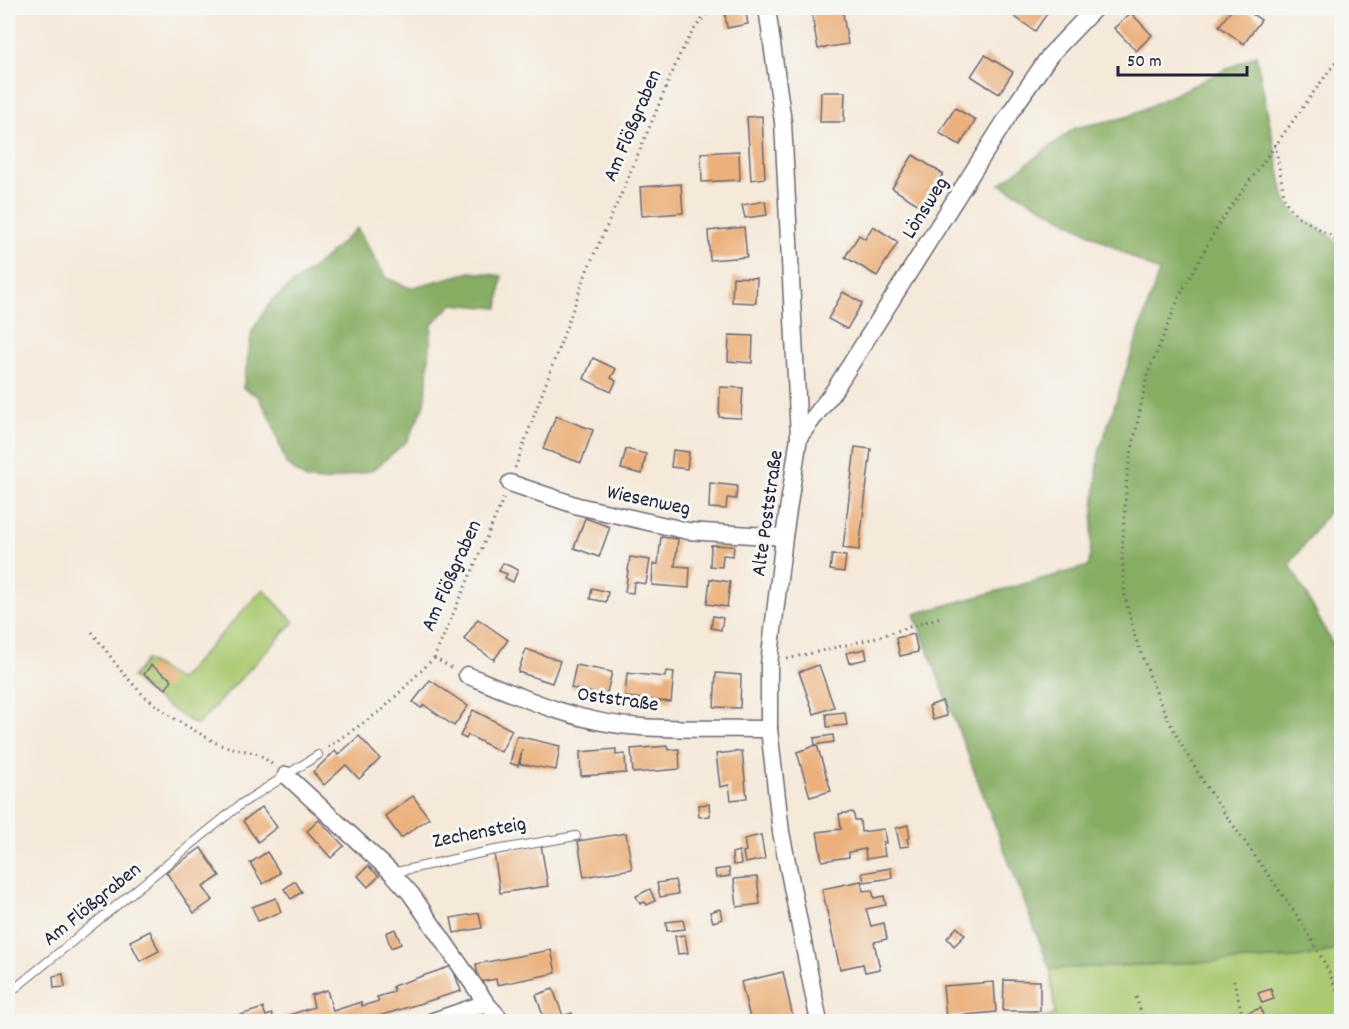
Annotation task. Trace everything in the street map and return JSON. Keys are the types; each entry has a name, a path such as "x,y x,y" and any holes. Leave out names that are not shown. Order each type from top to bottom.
{"street":[{"name":"Alte Poststraße","path":"767,8 783,122 799,437 769,664 769,729 781,832 819,1022"},
{"name":"Lönsweg","path":"799,437 845,374 1012,110 1050,55 1095,8"},
{"name":"Wiesenweg","path":"510,483 578,506 688,531 784,537"},
{"name":"Oststraße","path":"467,675 556,711 596,720 640,727 769,729"},
{"path":"286,775 392,873 429,917 486,1003 502,1022"},
{"path":"430,1022 486,1003"}],"lane":[{"name":"Am Flößgraben","path":"8,994 241,804 318,755"},
{"name":"Zechensteig","path":"392,873 490,851 576,837"}],"path":[{"name":"Am Flößgraben","path":"318,755 382,710 434,658 510,483 588,268 681,52 693,31 711,8"},
{"path":"1341,53 1220,222 1179,297 1147,376 1127,474 1122,555 1125,597 1135,637 1159,700 1180,743 1209,791 1298,917 1323,958 1341,1000"},
{"path":"1275,144 1285,201 1297,216 1330,235 1341,249"},
{"path":"769,664 871,639 941,616"},
{"path":"92,632 122,672 143,695 173,718 220,745 259,754 286,775"},
{"path":"434,658 467,675"},
{"path":"1234,980 1244,1022"},
{"path":"1136,997 1144,1022"}],"green space":[{"path":"1256,55 1285,200 1297,216 1330,235 1341,249 1341,495 1290,564 1341,660 1341,949 1297,958 1050,969 914,614 1089,566 1099,452 1159,272 1000,184 1075,128 1127,117"},
{"path":"357,228 386,278 410,288 471,272 502,276 498,308 453,304 432,324 425,404 407,441 373,470 326,481 307,480 286,464 271,419 258,396 243,388 252,331 272,300 324,259"},
{"path":"263,589 294,622 197,725 163,703 132,677 146,660 179,680"},
{"path":"1341,949 1341,1021 1001,1022 1055,1015 1050,969 1297,958"}],"building":[{"path":"724,8 745,8 748,24 727,28"},
{"path":"842,8 848,44 818,49 811,10"},
{"path":"1007,8 1051,8 1035,31 1005,10"},
{"path":"1233,8 1243,8 1261,20 1244,44 1219,26"},
{"path":"1131,13 1152,35 1136,51 1114,28"},
{"path":"985,55 1013,72 999,94 971,76"},
{"path":"821,92 845,92 844,122 820,122"},
{"path":"955,108 976,120 960,145 939,133"},
{"path":"762,116 765,178 751,180 747,117"},
{"path":"739,151 740,180 702,182 701,153"},
{"path":"913,155 943,174 922,207 892,188"},
{"path":"681,184 683,213 642,216 640,187"},
{"path":"765,201 767,215 745,218 742,205"},
{"path":"873,226 898,242 877,276 845,257 859,235 865,239"},
{"path":"744,227 747,257 710,260 708,231"},
{"path":"733,277 757,278 756,303 732,302"},
{"path":"843,292 862,303 847,329 828,319"},
{"path":"729,335 753,336 752,363 728,361"},
{"path":"593,358 616,369 611,378 616,381 611,392 584,379"},
{"path":"720,387 743,388 741,418 719,417"},
{"path":"556,416 593,430 581,463 543,449"},
{"path":"855,447 871,449 859,550 843,548"},
{"path":"626,449 646,454 642,474 621,469"},
{"path":"673,450 689,452 687,469 671,467"},
{"path":"710,483 737,486 736,499 727,498 726,509 709,508"},
{"path":"585,518 610,527 599,557 574,548"},
{"path":"661,537 678,539 675,566 690,567 689,588 652,585 653,564 658,564"},
{"path":"711,545 734,546 733,556 723,555 722,567 710,566"},
{"path":"832,555 846,556 844,572 830,570"},
{"path":"630,557 650,560 646,584 634,582 633,593 625,592"},
{"path":"503,563 518,570 513,582 505,578 507,574 499,571"},
{"path":"710,579 730,582 727,607 707,604"},
{"path":"592,588 608,592 606,602 590,599"},
{"path":"713,616 723,618 721,630 711,628"},
{"path":"478,619 508,640 494,660 464,639"},
{"path":"914,634 918,652 900,656 896,638"},
{"path":"526,649 560,661 552,683 518,672"},
{"path":"865,649 867,659 849,663 846,653"},
{"path":"151,665 172,680 166,689 144,674"},
{"path":"576,665 612,672 606,696 571,688"},
{"path":"819,665 834,707 814,714 799,672"},
{"path":"666,671 674,672 671,702 625,697 627,673 665,677"},
{"path":"716,673 741,675 740,708 714,707"},
{"path":"430,680 468,706 454,726 424,705 421,708 413,702"},
{"path":"942,701 947,716 933,720 929,706"},
{"path":"473,710 512,730 501,752 468,735 466,739 460,736"},
{"path":"845,712 847,725 827,727 826,714"},
{"path":"833,735 834,742 815,745 814,738"},
{"path":"359,736 380,759 359,779 346,765 324,785 313,772 335,751 338,755"},
{"path":"517,736 560,746 556,770 520,764 522,750 518,766 510,763"},
{"path":"817,745 831,791 810,797 797,752"},
{"path":"667,746 668,750 679,749 680,769 633,773 631,749"},
{"path":"616,749 616,755 625,754 626,773 581,776 580,752"},
{"path":"742,751 747,798 731,800 729,785 720,787 716,754"},
{"path":"413,796 429,818 401,838 385,816"},
{"path":"709,804 710,816 699,817 698,805"},
{"path":"262,807 277,827 258,842 243,821"},
{"path":"853,812 855,820 860,820 861,832 884,829 885,856 866,859 865,849 849,852 849,857 822,861 817,832 841,829 839,814"},
{"path":"319,820 344,846 331,858 307,831"},
{"path":"908,825 909,846 900,847 896,828"},
{"path":"626,833 632,869 584,877 578,841"},
{"path":"761,835 765,859 745,863 744,839"},
{"path":"541,845 548,886 500,893 494,853"},
{"path":"201,848 220,876 203,887 213,900 194,913 166,872"},
{"path":"739,851 741,864 733,865 732,853"},
{"path":"267,852 280,873 263,884 250,863"},
{"path":"368,866 379,876 368,887 358,876"},
{"path":"729,868 730,876 716,878 715,870"},
{"path":"891,868 892,878 864,882 862,873"},
{"path":"757,877 760,904 737,907 734,879"},
{"path":"675,880 678,894 660,897 657,883"},
{"path":"295,881 302,892 291,899 284,889"},
{"path":"861,881 863,891 872,890 874,898 884,896 886,905 866,909 871,926 884,923 887,939 874,942 880,969 865,972 863,964 840,969 822,889"},
{"path":"650,889 655,901 647,905 645,902 640,904 636,896"},
{"path":"276,898 281,912 258,921 252,907"},
{"path":"720,909 722,919 713,922 710,912"},
{"path":"479,913 482,928 454,933 451,918"},
{"path":"683,920 685,929 667,931 666,922"},
{"path":"957,927 965,935 954,946 947,938"},
{"path":"395,929 401,944 391,948 386,933"},
{"path":"150,931 159,951 140,961 130,941"},
{"path":"685,935 688,953 678,954 675,936"},
{"path":"551,950 556,973 497,985 496,979 479,982 476,964"},
{"path":"452,966 461,991 360,1022 288,1022 286,1016 314,1007 311,995 327,990 333,1011 361,1002 362,1006 379,1001 377,997 394,992 393,986"},
{"path":"783,972 794,1022 751,1022 741,982"},
{"path":"63,974 65,987 54,988 53,976"},
{"path":"1004,980 1040,981 1040,1011 1003,1011"},
{"path":"994,982 996,1012 946,1017 943,986"},
{"path":"553,989 563,1016 572,1013 575,1022 545,1022 536,995"},
{"path":"1271,989 1274,999 1262,1003 1258,993"},
{"path":"263,1008 266,1016 272,1014 275,1022 235,1022 234,1017"},
{"path":"1261,1008 1265,1022 1249,1022 1247,1013"}]}
